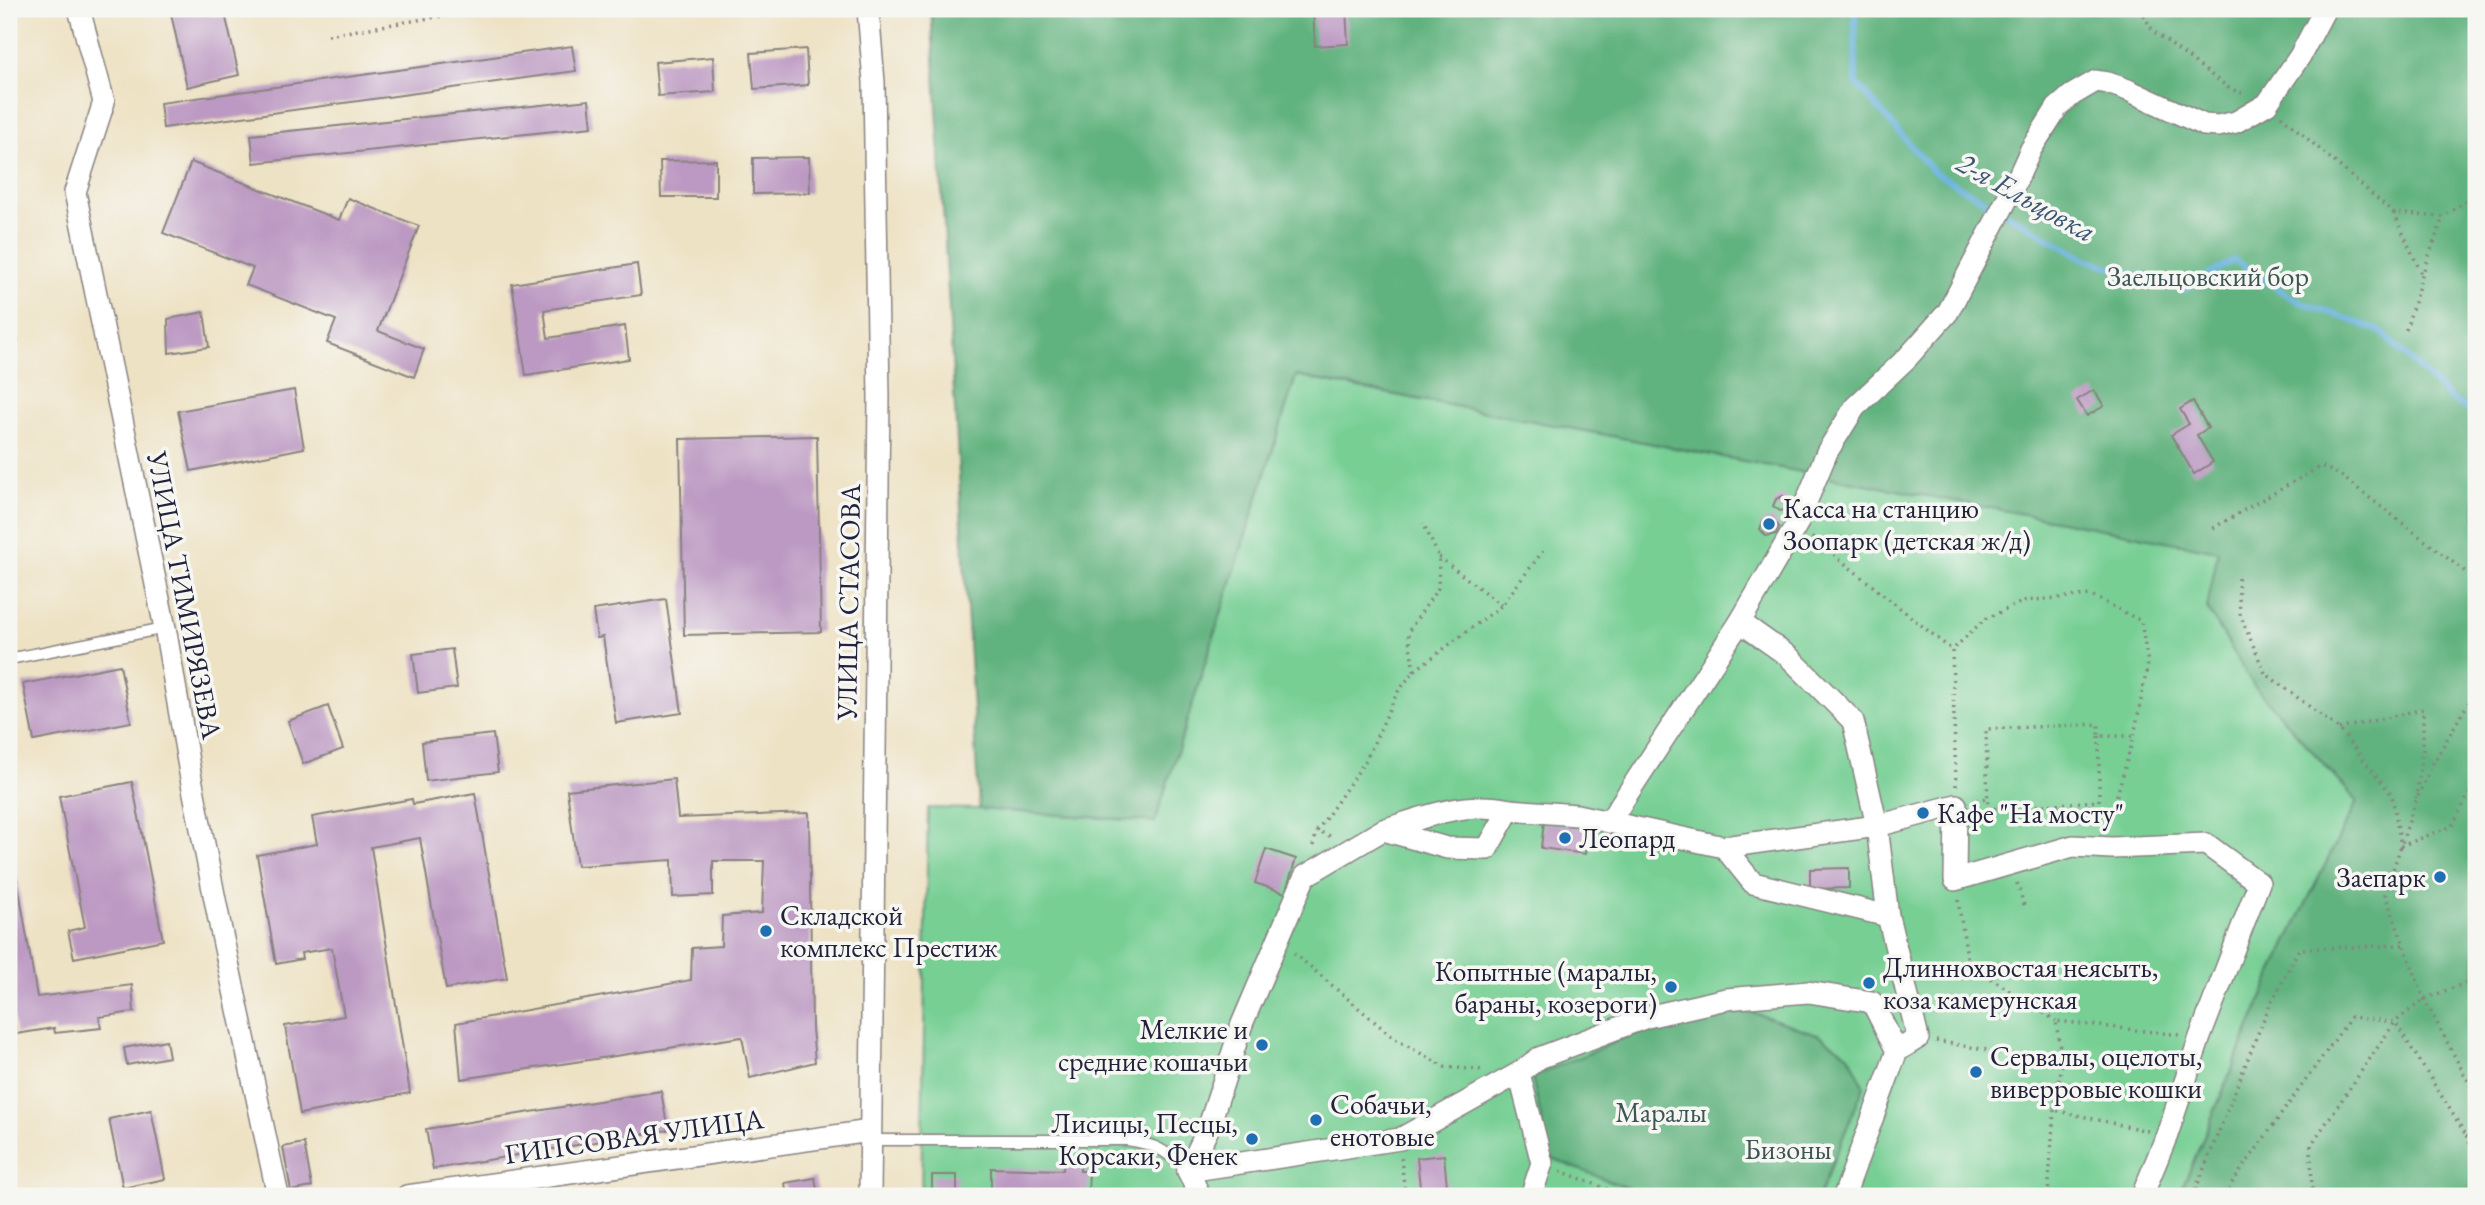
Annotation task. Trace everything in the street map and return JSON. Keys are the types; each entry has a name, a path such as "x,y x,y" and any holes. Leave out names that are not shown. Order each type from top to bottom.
{"street":[{"name":"УЛИЦА ТИМИРЯЗЕВА","path":"79,9 104,102 75,192 165,628 190,773 278,1196"},
{"name":"УЛИЦА СТАСОВА","path":"868,9 874,82 879,398 870,1196"},
{"path":"1609,822 1740,622 1797,524 1827,452 1855,407 1907,358 1948,312 2031,149 2056,108 2096,81 2128,90 2204,125 2218,126 2236,122 2267,104 2301,56 2325,9"},
{"path":"1740,622 1788,656 1853,721 1877,826 1888,916 1918,1038 1897,1051 1844,1196"},
{"path":"1188,1171 1208,1129 1242,1024 1305,876 1382,830 1456,808 1491,806 1509,810 1577,815 1724,847 1877,826 1956,805 1955,880 2073,846 2112,848 2207,844 2259,883 2200,1037 2167,1135 2141,1196"},
{"path":"1382,830 1447,848 1487,849 1509,810"},
{"path":"1724,847 1753,883 1888,916"},
{"path":"1188,1171 1399,1139 1519,1073 1539,1058 1647,1017 1726,999 1808,992 1872,1002 1897,1051"},
{"path":"1519,1073 1542,1163 1531,1196"},
{"name":"ГИПСОВАЯ УЛИЦА","path":"407,1196 870,1135"},
{"path":"1188,1171 1200,1196"}],"lane":[{"path":"9,659 165,628"},
{"path":"870,1135 1126,1140 1146,1143 1166,1151 1188,1171"}],"path":[{"path":"328,35 473,9"},
{"path":"2140,9 2153,31 2230,89 2267,104 2394,213 2421,275"},
{"path":"2406,330 2421,275 2442,217 2476,190"},
{"path":"2394,213 2442,217"},
{"path":"2213,528 2321,466 2340,475 2476,580"},
{"path":"1423,523 1439,557 1501,606"},
{"path":"1797,524 1952,650"},
{"path":"1354,847 1317,831 1366,760 1397,692 1414,671 1501,606 1543,551"},
{"path":"1414,671 1408,632 1438,588 1439,557"},
{"path":"2238,578 2240,615 2265,673 2339,729 2392,795 2401,846"},
{"path":"1956,805 1952,650 1985,619 2024,601 2091,595 2141,621 2148,663 2134,736 2108,826 2112,848"},
{"path":"2476,690 2433,763 2415,803 2385,894 2424,999 2476,1096"},
{"path":"2339,729 2423,709 2423,750 2415,803"},
{"path":"2099,724 2099,736 2099,801 1989,808 1986,729 2099,724"},
{"path":"2099,736 2134,736"},
{"path":"2401,846 2452,826 2470,792 2476,790"},
{"path":"1955,880 1968,963 2056,1021 2200,1037"},
{"path":"1279,938 1322,979 1395,1039 1445,1066 1519,1073"},
{"path":"2193,1196 2267,1011 2299,949 2403,945"},
{"path":"2312,1196 2311,1145 2395,1022 2424,999 2476,979"},
{"path":"2226,1196 2232,1183 2351,1017 2395,1022"},
{"path":"2048,1196 2054,1110 2062,1063 2056,1021"},
{"path":"2395,1022 2466,1135 2476,1157"},
{"path":"1918,1038 2062,1063"},
{"path":"2054,1110 2167,1135"},
{"path":"2466,1135 2476,1126"},
{"path":"1384,1196 1395,1193 1407,1195 1399,1139"},
{"path":"1542,1163 1626,1196"}],"green space":[{"name":"Заельцовский бор","path":"931,9 2476,9 2476,1196 2179,1196 2279,958 2357,801 2254,686 2207,608 2218,551 1296,376 1155,822 979,809"},
{"name":"Бизоны","path":"1296,376 2219,551 2207,608 2254,686 2357,801 2279,958 2179,1196 921,1196 928,808 979,809 1155,822"},
{"name":"Маралы","path":"1746,1010 1820,1035 1850,1056 1864,1086 1819,1196 1648,1196 1550,1158 1532,1077 1669,1019"}],"building":[{"path":"170,9 224,9 239,75 187,87"},
{"path":"1313,9 1346,9 1348,44 1315,46"},
{"path":"572,46 576,71 163,128 160,103"},
{"path":"806,49 808,85 754,89 751,53"},
{"path":"713,57 715,92 658,96 655,62"},
{"path":"589,100 592,127 254,163 251,135"},
{"path":"809,157 810,193 753,194 753,158"},
{"path":"716,160 716,197 661,197 660,161"},
{"path":"191,162 339,220 348,198 419,226 378,331 424,349 414,377 327,343 336,320 246,285 253,268 163,233"},
{"path":"637,264 641,295 544,310 548,338 625,326 629,359 526,375 512,284"},
{"path":"9,305 18,341 9,343"},
{"path":"204,312 209,347 169,353 168,319"},
{"path":"294,390 304,448 191,471 178,411"},
{"path":"2094,390 2104,406 2087,416 2077,400"},
{"path":"2193,401 2208,428 2197,435 2213,462 2194,474 2171,435 2189,424 2180,409"},
{"path":"817,436 821,632 684,635 680,439"},
{"path":"1783,496 1790,503 1788,509 1780,511 1773,506 1776,499"},
{"name":"Касса на станцию Зоопарк (детская ж/д)","path":"1772,518 1779,527 1776,534 1766,536 1760,529 1763,521"},
{"path":"666,599 682,713 616,723 603,637 597,638 593,610"},
{"path":"452,649 457,688 418,693 413,654"},
{"path":"120,665 131,722 34,741 23,684"},
{"path":"328,706 343,749 303,764 288,721"},
{"path":"493,734 498,772 426,781 422,742"},
{"name":"Складской комплекс Престиж","path":"674,779 678,818 809,813 812,1028 815,1062 750,1078 742,1037 461,1079 456,1023 691,980 692,948 721,946 722,916 762,913 764,861 713,861 713,895 673,897 672,860 577,866 567,790"},
{"path":"132,782 163,940 74,958 68,931 85,927 59,796"},
{"path":"475,793 507,978 446,989 420,838 371,847 410,1093 300,1114 285,1026 344,1016 332,948 301,953 302,959 276,964 257,855 317,844 312,817 412,799 413,804"},
{"name":"Леопард","path":"1544,822 1589,828 1585,854 1541,848"},
{"path":"1266,849 1296,859 1285,893 1255,883"},
{"path":"14,860 37,997 132,985 134,1012 99,1017 101,1028 55,1033 54,1028 16,1034 11,1001 9,1002 9,861"},
{"path":"1849,868 1849,888 1810,889 1810,869"},
{"path":"166,1040 169,1057 127,1065 124,1048"},
{"path":"661,1091 668,1130 433,1169 426,1129"},
{"path":"151,1110 165,1179 123,1188 109,1119"},
{"path":"304,1143 312,1187 291,1191 283,1147"},
{"path":"1444,1155 1447,1186 1420,1187 1417,1158"},
{"path":"1064,1160 1080,1160 1080,1171 1089,1171 1088,1196 991,1196 991,1168 1063,1170"},
{"path":"932,1175 957,1175 957,1196 932,1196"},
{"path":"815,1178 818,1196 787,1196 785,1183"}],"waterway":[{"name":"2-я Ельцовка","path":"1855,9 1856,83 1933,171 2085,259 2184,290 2234,260 2295,300 2380,331 2451,399 2476,415"}],"place":[{"name":"Касса на станцию Зоопарк (детская ж/д)","path":"1769,524"},
{"name":"Кафе \"На мосту\"","path":"1923,813"},
{"name":"Леопард","path":"1565,838"},
{"name":"Заепарк","path":"2440,877"},
{"name":"Складской комплекс Престиж","path":"766,931"},
{"name":"Длиннохвостая неясыть, коза камерунская","path":"1869,983"},
{"name":"Копытные (маралы, бараны, козероги)","path":"1671,987"},
{"name":"Мелкие и средние кошачьи","path":"1262,1045"},
{"name":"Сервалы, оцелоты, виверровые кошки","path":"1976,1072"},
{"name":"Собачьи, енотовые","path":"1316,1120"},
{"name":"Лисицы, Песцы, Корсаки, Фенек","path":"1252,1139"}]}
